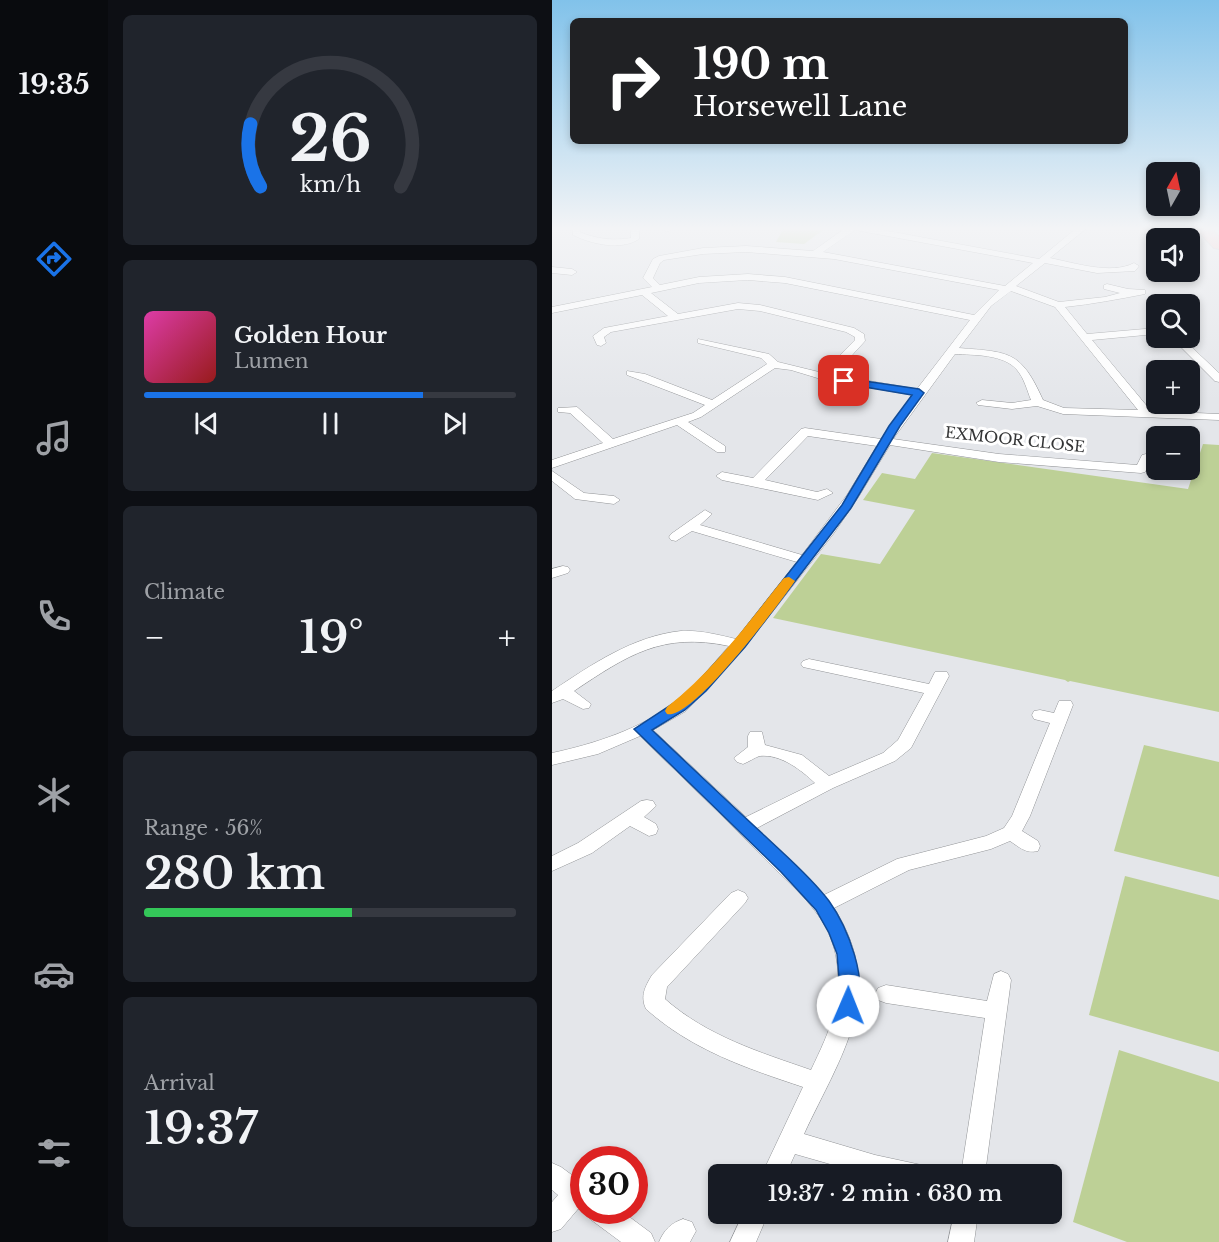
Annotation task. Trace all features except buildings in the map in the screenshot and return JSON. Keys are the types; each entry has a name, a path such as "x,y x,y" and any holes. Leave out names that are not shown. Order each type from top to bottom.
{"street":[{"path":"552,310 672,285"},
{"path":"807,285 975,318"},
{"path":"991,285 1008,288 1058,305 1106,300 1124,296 1126,292"},
{"path":"552,759 592,750 642,729 680,707 700,688 740,644 853,496 919,393 975,318 1012,285"},
{"path":"1107,287 1126,292 1142,292"},
{"path":"642,290 677,318"},
{"path":"1058,305 1146,414"},
{"path":"601,343 598,336 601,333 745,306 840,327 860,336 860,341 832,372 824,377"},
{"path":"1086,337 1146,332"},
{"path":"702,341 726,344 765,356 776,365"},
{"path":"1187,348 1219,379"},
{"path":"951,350 991,355 1015,362 1021,368 1038,402"},
{"path":"552,464 697,415 770,366 792,367 824,377 919,393"},
{"path":"631,373 652,378 697,400 712,403"},
{"path":"982,403 1012,406 1038,402 1063,411 1219,417"},
{"path":"571,409 610,443"},
{"path":"680,422 721,449"},
{"name":"EXMOOR CLOSE","path":"756,482 801,430 999,458 1142,468"},
{"path":"552,475 580,496 609,497"},
{"path":"722,476 822,496"},
{"path":"676,537 705,514"},
{"path":"690,526 763,550 805,560"},
{"path":"557,695 622,653 655,641 681,636 702,637 740,644"},
{"path":"744,826 827,784 889,757 905,744 937,683 809,664"},
{"path":"557,695 583,704"},
{"path":"822,905 904,864 981,845 1011,833 1021,816 1054,713"},
{"path":"642,729 744,826 822,905 838,931 846,954 848,1006 818,1082 779,1164"},
{"path":"752,748 785,754 804,761 827,784"},
{"path":"552,864 585,848 632,819 647,806"},
{"path":"632,819 649,829"},
{"path":"1011,833 1031,846"},
{"path":"738,898 659,981 654,991 654,1003 670,1019 739,1055 818,1082"},
{"path":"974,1164 1001,980"},
{"path":"885,994 996,1011"},
{"path":"789,1141 868,1164"},
{"path":"552,1175 570,1188"},
{"path":"552,1220 570,1205"},
{"path":"618,1224 642,1242"},
{"path":"743,1242 751,1224"},
{"path":"961,1242 964,1224"}],"green space":[{"path":"1203,444 1219,445 1219,712 773,618 821,554 880,564 915,510 863,500 882,473 915,479 932,453 1188,489 1191,480 1200,480 1200,453"},
{"path":"1144,745 1219,762 1219,877 1114,851"},
{"path":"1125,876 1219,900 1219,1052 1089,1015"},
{"path":"1119,1050 1219,1082 1219,1242 1127,1242 1073,1222"}],"slow traffic":[{"path":"672,711 680,707 715,673 789,581"}],"route":[{"path":"844,381 919,393 895,426 847,506 740,644 680,707 642,729 697,784 787,867 822,905 838,931 846,954 849,978 848,1006"}]}
